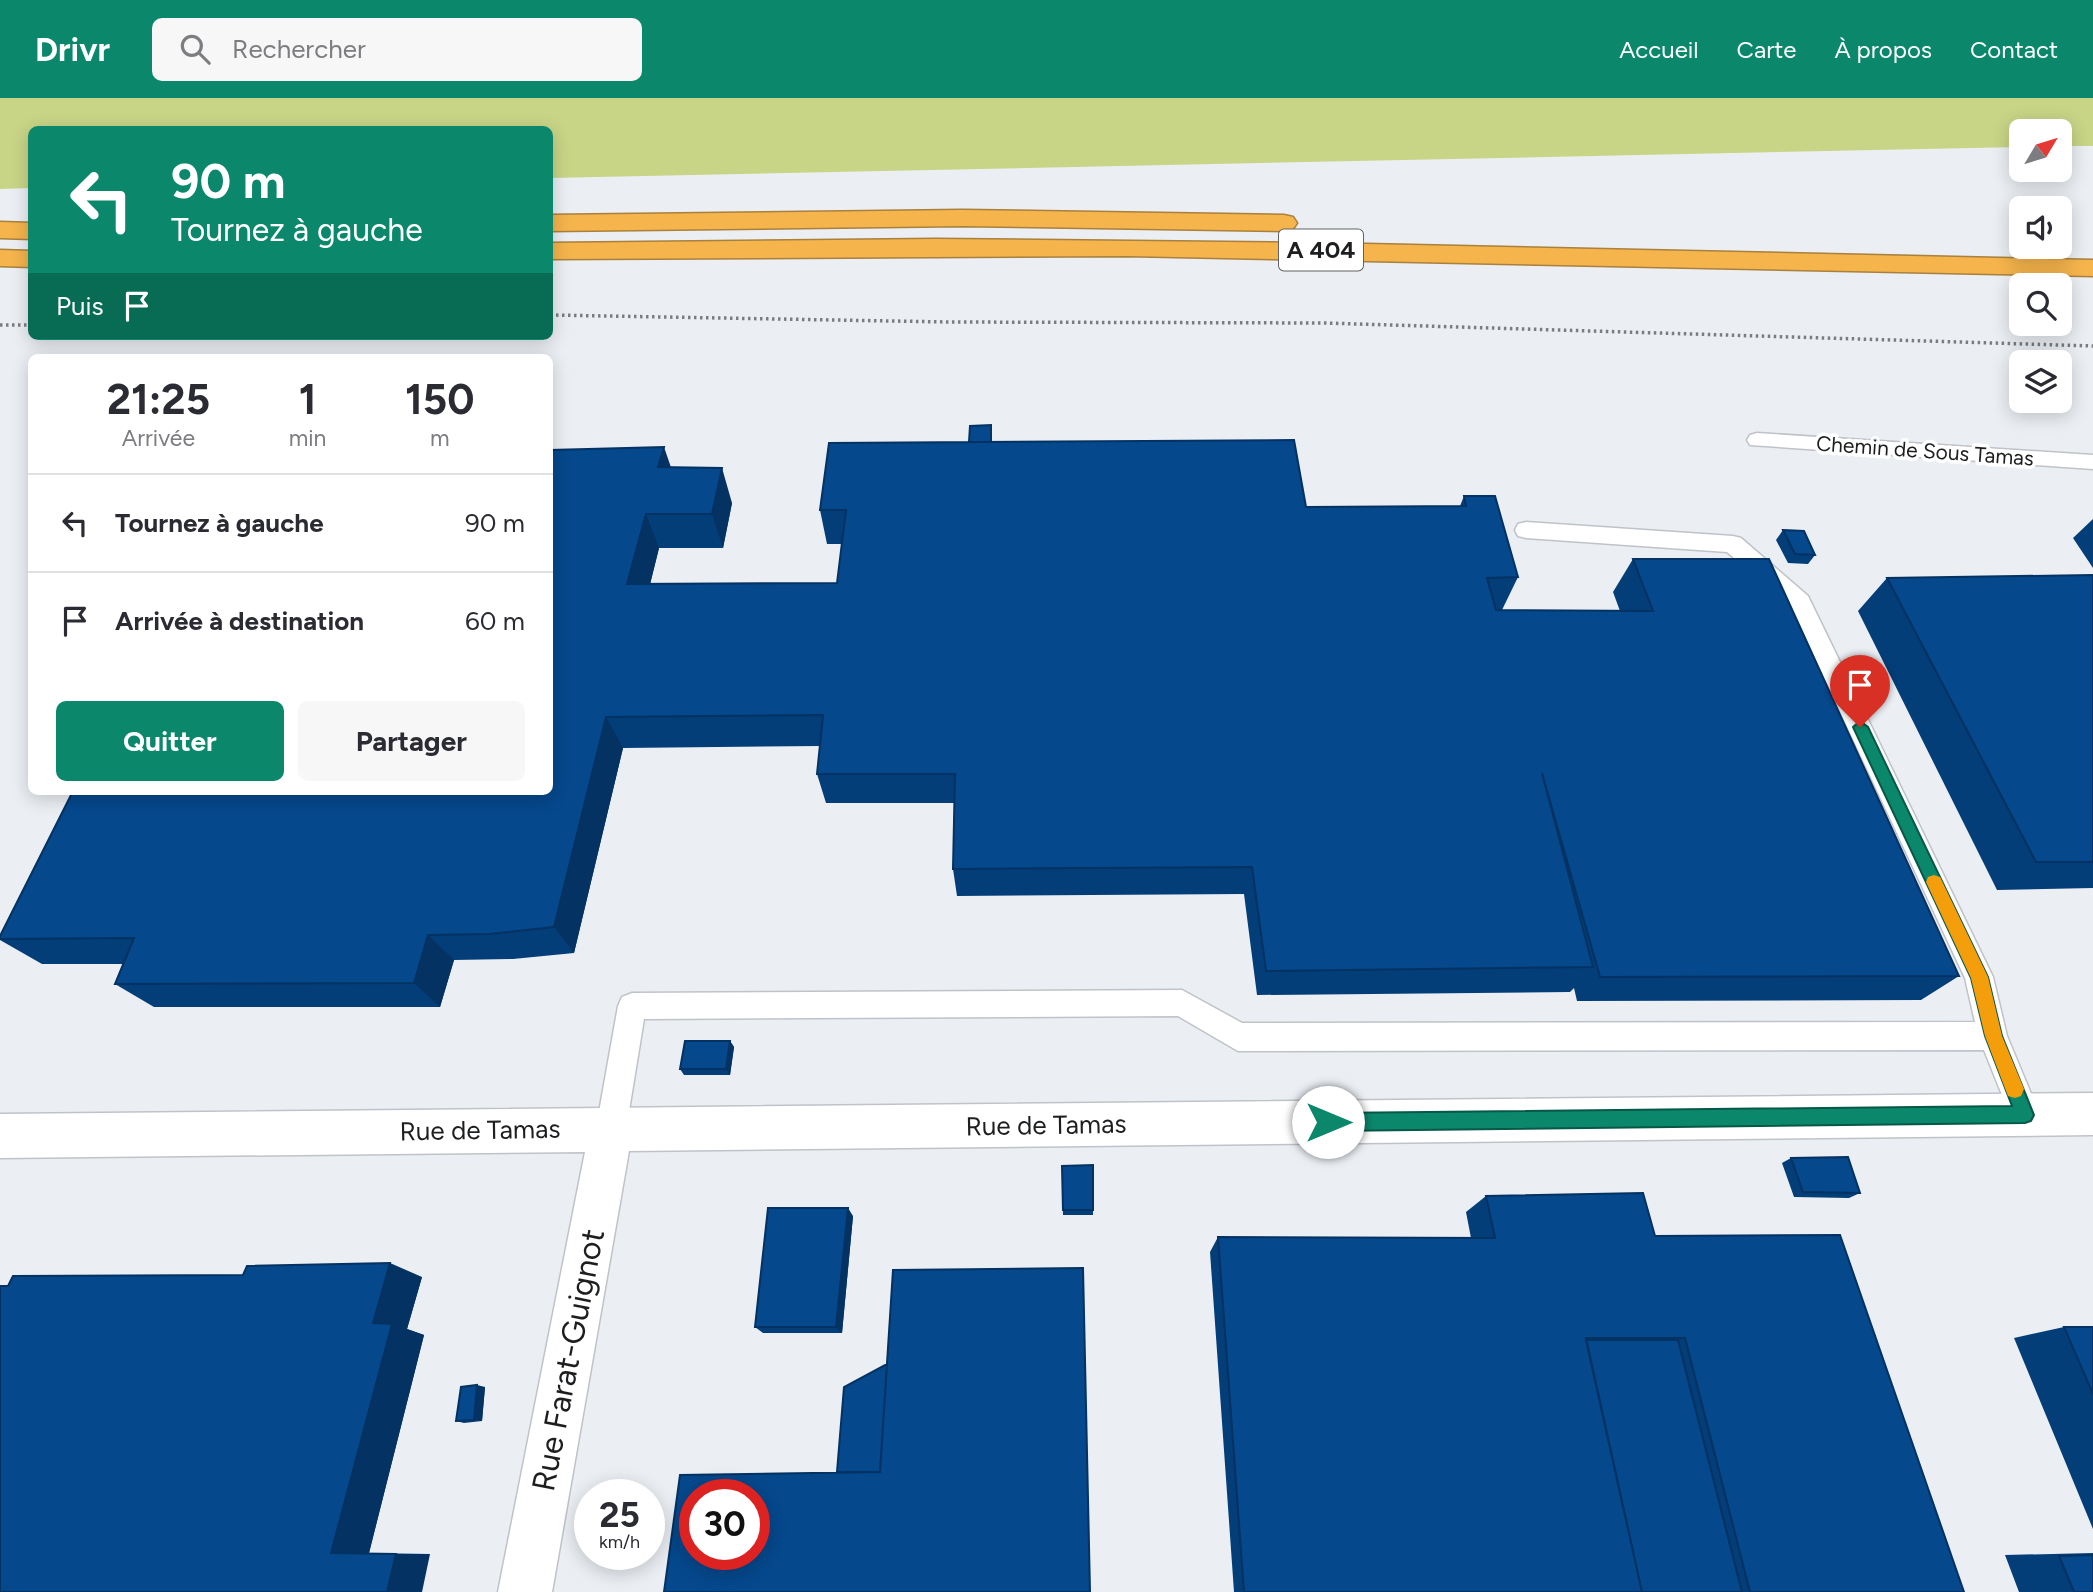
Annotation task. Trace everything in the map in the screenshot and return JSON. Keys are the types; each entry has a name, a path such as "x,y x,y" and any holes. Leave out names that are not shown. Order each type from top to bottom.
{"highway":[{"name":"A 404","path":"553,223 948,218 1307,223"},
{"path":"0,230 28,231"},
{"name":"A 404","path":"553,251 748,247 1106,246 2093,268"},
{"path":"0,258 28,259"}],"street":[{"name":"Rue de Tamas","path":"0,1136 2093,1114"},
{"name":"Rue Farat-Guignot","path":"525,1592 611,1129"}],"lane":[{"name":"Chemin de Sous Tamas","path":"1757,440 2093,462"},
{"path":"1526,530 1733,544 1800,602 1979,977 1993,1036 2025,1115"},
{"path":"611,1129 632,1006 1182,1003 1238,1037 1993,1036"}],"path":[{"path":"553,315 948,322 1324,323 2093,346"},
{"path":"0,325 28,324"}],"green space":[{"path":"0,98 2093,98 2093,146 2072,146 2072,119 2009,119 2009,147 553,178 553,126 28,126 28,188 0,189"}],"building":[{"path":"991,425 991,442 969,442 970,426"},
{"path":"1294,440 1306,507 1466,506 1464,496 1495,496 1518,577 1487,578 1496,610 1653,611 1633,559 1769,559 1959,976 1600,977 1542,773 1593,967 1266,971 1252,867 953,869 955,774 817,774 823,715 606,717 554,927 490,934 428,935 414,983 115,984 134,938 0,939 71,795 553,795 553,450 664,447 658,467 722,468 712,514 646,514 627,584 837,583 846,510 820,510 829,443"},
{"path":"1783,530 1804,531 1815,555 1795,554"},
{"path":"2093,575 2093,862 2036,862 1887,578"},
{"path":"685,1041 730,1041 726,1069 680,1069"},
{"path":"1848,1157 1860,1193 1803,1192 1791,1158"},
{"path":"1093,1165 1093,1210 1063,1210 1062,1166"},
{"path":"1643,1193 1655,1236 1840,1235 1964,1592 1750,1592 1685,1338 1586,1338 1642,1592 1244,1592 1218,1237 1495,1238 1486,1196"},
{"path":"768,1208 848,1208 836,1327 755,1327"},
{"path":"390,1263 373,1323 392,1324 331,1553 396,1554 387,1592 0,1592 0,1286 8,1286 13,1276 243,1275 247,1266"},
{"path":"1083,1268 1090,1592 664,1592 679,1482 679,1570 770,1570 770,1479 679,1479 680,1475 880,1472 893,1270"},
{"path":"2064,1327 2093,1327 2093,1394"},
{"path":"1586,1340 1678,1340 1742,1592 1642,1592"},
{"path":"887,1364 880,1472 837,1472 844,1387"},
{"path":"477,1385 474,1420 456,1421 461,1387"},
{"path":"2093,1555 2093,1592 2074,1592 2059,1556"}],"slow traffic":[{"path":"1934,882 1979,977 1993,1036 2015,1089"}],"route":[{"path":"1328,1122 2025,1115 1993,1036 1979,977 1860,727"}]}
